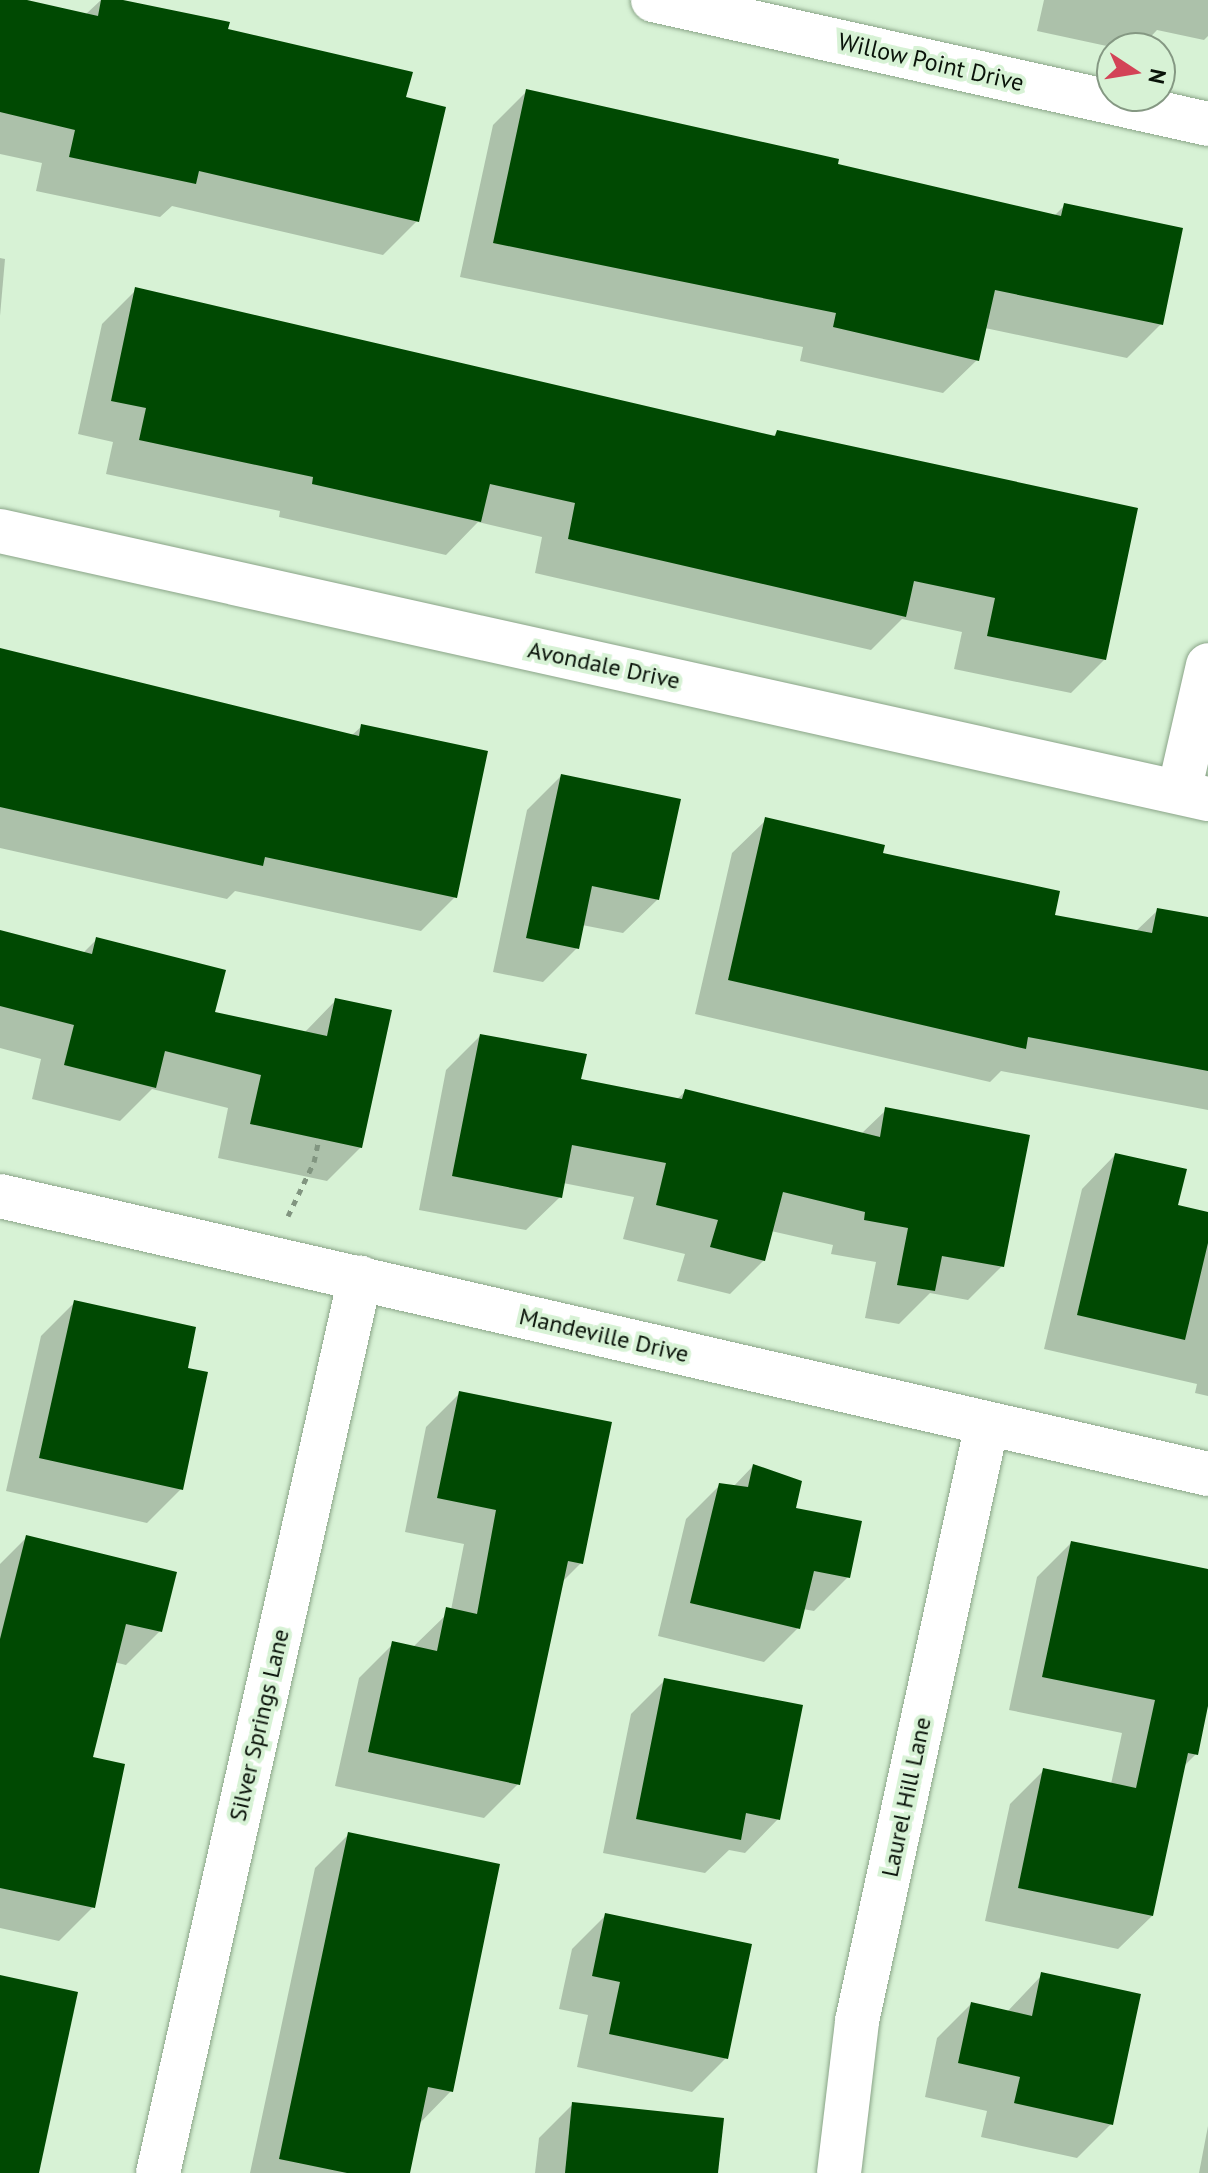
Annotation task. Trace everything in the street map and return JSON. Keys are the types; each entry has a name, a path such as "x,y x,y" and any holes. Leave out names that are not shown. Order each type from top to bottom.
{"street":[{"name":"Willow Point Drive","path":"665,1 1208,124"},
{"name":"Avondale Drive","path":"0,531 1194,795"},
{"path":"1194,795 1208,665"},
{"name":"Mandeville Drive","path":"0,1196 1208,1474"},
{"name":"Silver Springs Lane","path":"158,2173 360,1278"},
{"name":"Laurel Hill Lane","path":"839,2173 857,2021 987,1424"}],"path":[{"path":"279,1260 285,1223 319,1139"}],"building":[{"path":"0,0 27,0 98,16 101,0 123,0 230,22 228,29 413,72 406,97 446,107 419,222 199,171 196,184 69,157 75,130 0,112"},
{"path":"526,89 839,159 838,164 1061,216 1064,203 1183,228 1163,325 995,290 979,361 833,327 836,313 493,243"},
{"path":"135,287 775,436 777,430 1138,508 1106,660 987,636 995,598 914,581 906,617 568,539 575,503 490,484 481,522 312,484 313,477 139,440 146,408 111,401"},
{"path":"0,648 359,736 361,724 488,751 457,898 265,857 263,866 0,807"},
{"path":"561,774 681,799 659,900 592,886 579,949 526,938"},
{"path":"765,817 885,845 883,853 1060,891 1055,915 1152,933 1157,908 1208,917 1208,1071 1028,1037 1026,1049 728,980"},
{"path":"0,930 92,954 96,937 226,970 215,1012 327,1036 335,998 392,1010 362,1148 250,1124 261,1075 165,1051 156,1088 64,1065 74,1025 0,1006"},
{"path":"480,1034 587,1054 581,1079 682,1099 685,1089 880,1137 885,1107 1030,1135 1004,1267 942,1256 935,1291 897,1285 908,1228 864,1220 865,1212 783,1192 765,1261 710,1247 718,1220 656,1205 666,1163 572,1145 562,1198 452,1176"},
{"path":"1115,1153 1187,1169 1178,1205 1208,1212 1208,1243 1185,1340 1077,1315"},
{"path":"74,1300 196,1327 188,1368 208,1372 183,1490 39,1458"},
{"path":"459,1391 612,1422 583,1564 568,1561 520,1785 368,1752 392,1641 437,1651 446,1607 477,1614 496,1510 437,1498"},
{"path":"753,1464 802,1481 796,1508 862,1521 850,1578 814,1571 800,1629 690,1603 719,1483 748,1487"},
{"path":"26,1535 177,1572 162,1632 126,1624 93,1757 125,1764 95,1908 0,1888 0,1639"},
{"path":"1071,1541 1208,1569 1208,1706 1198,1755 1188,1753 1153,1916 1018,1888 1043,1768 1136,1788 1155,1700 1042,1677"},
{"path":"664,1678 803,1705 780,1820 746,1813 741,1840 636,1819"},
{"path":"348,1832 500,1864 453,2092 428,2087 410,2173 347,2173 279,2159"},
{"path":"605,1913 752,1944 728,2059 609,2034 620,1982 592,1976"},
{"path":"1041,1972 1141,1994 1113,2125 1014,2103 1020,2077 958,2063 971,2002 1032,2016"},
{"path":"0,1975 78,1992 39,2173 0,2173"},
{"path":"572,2102 724,2118 718,2173 565,2173"}]}
